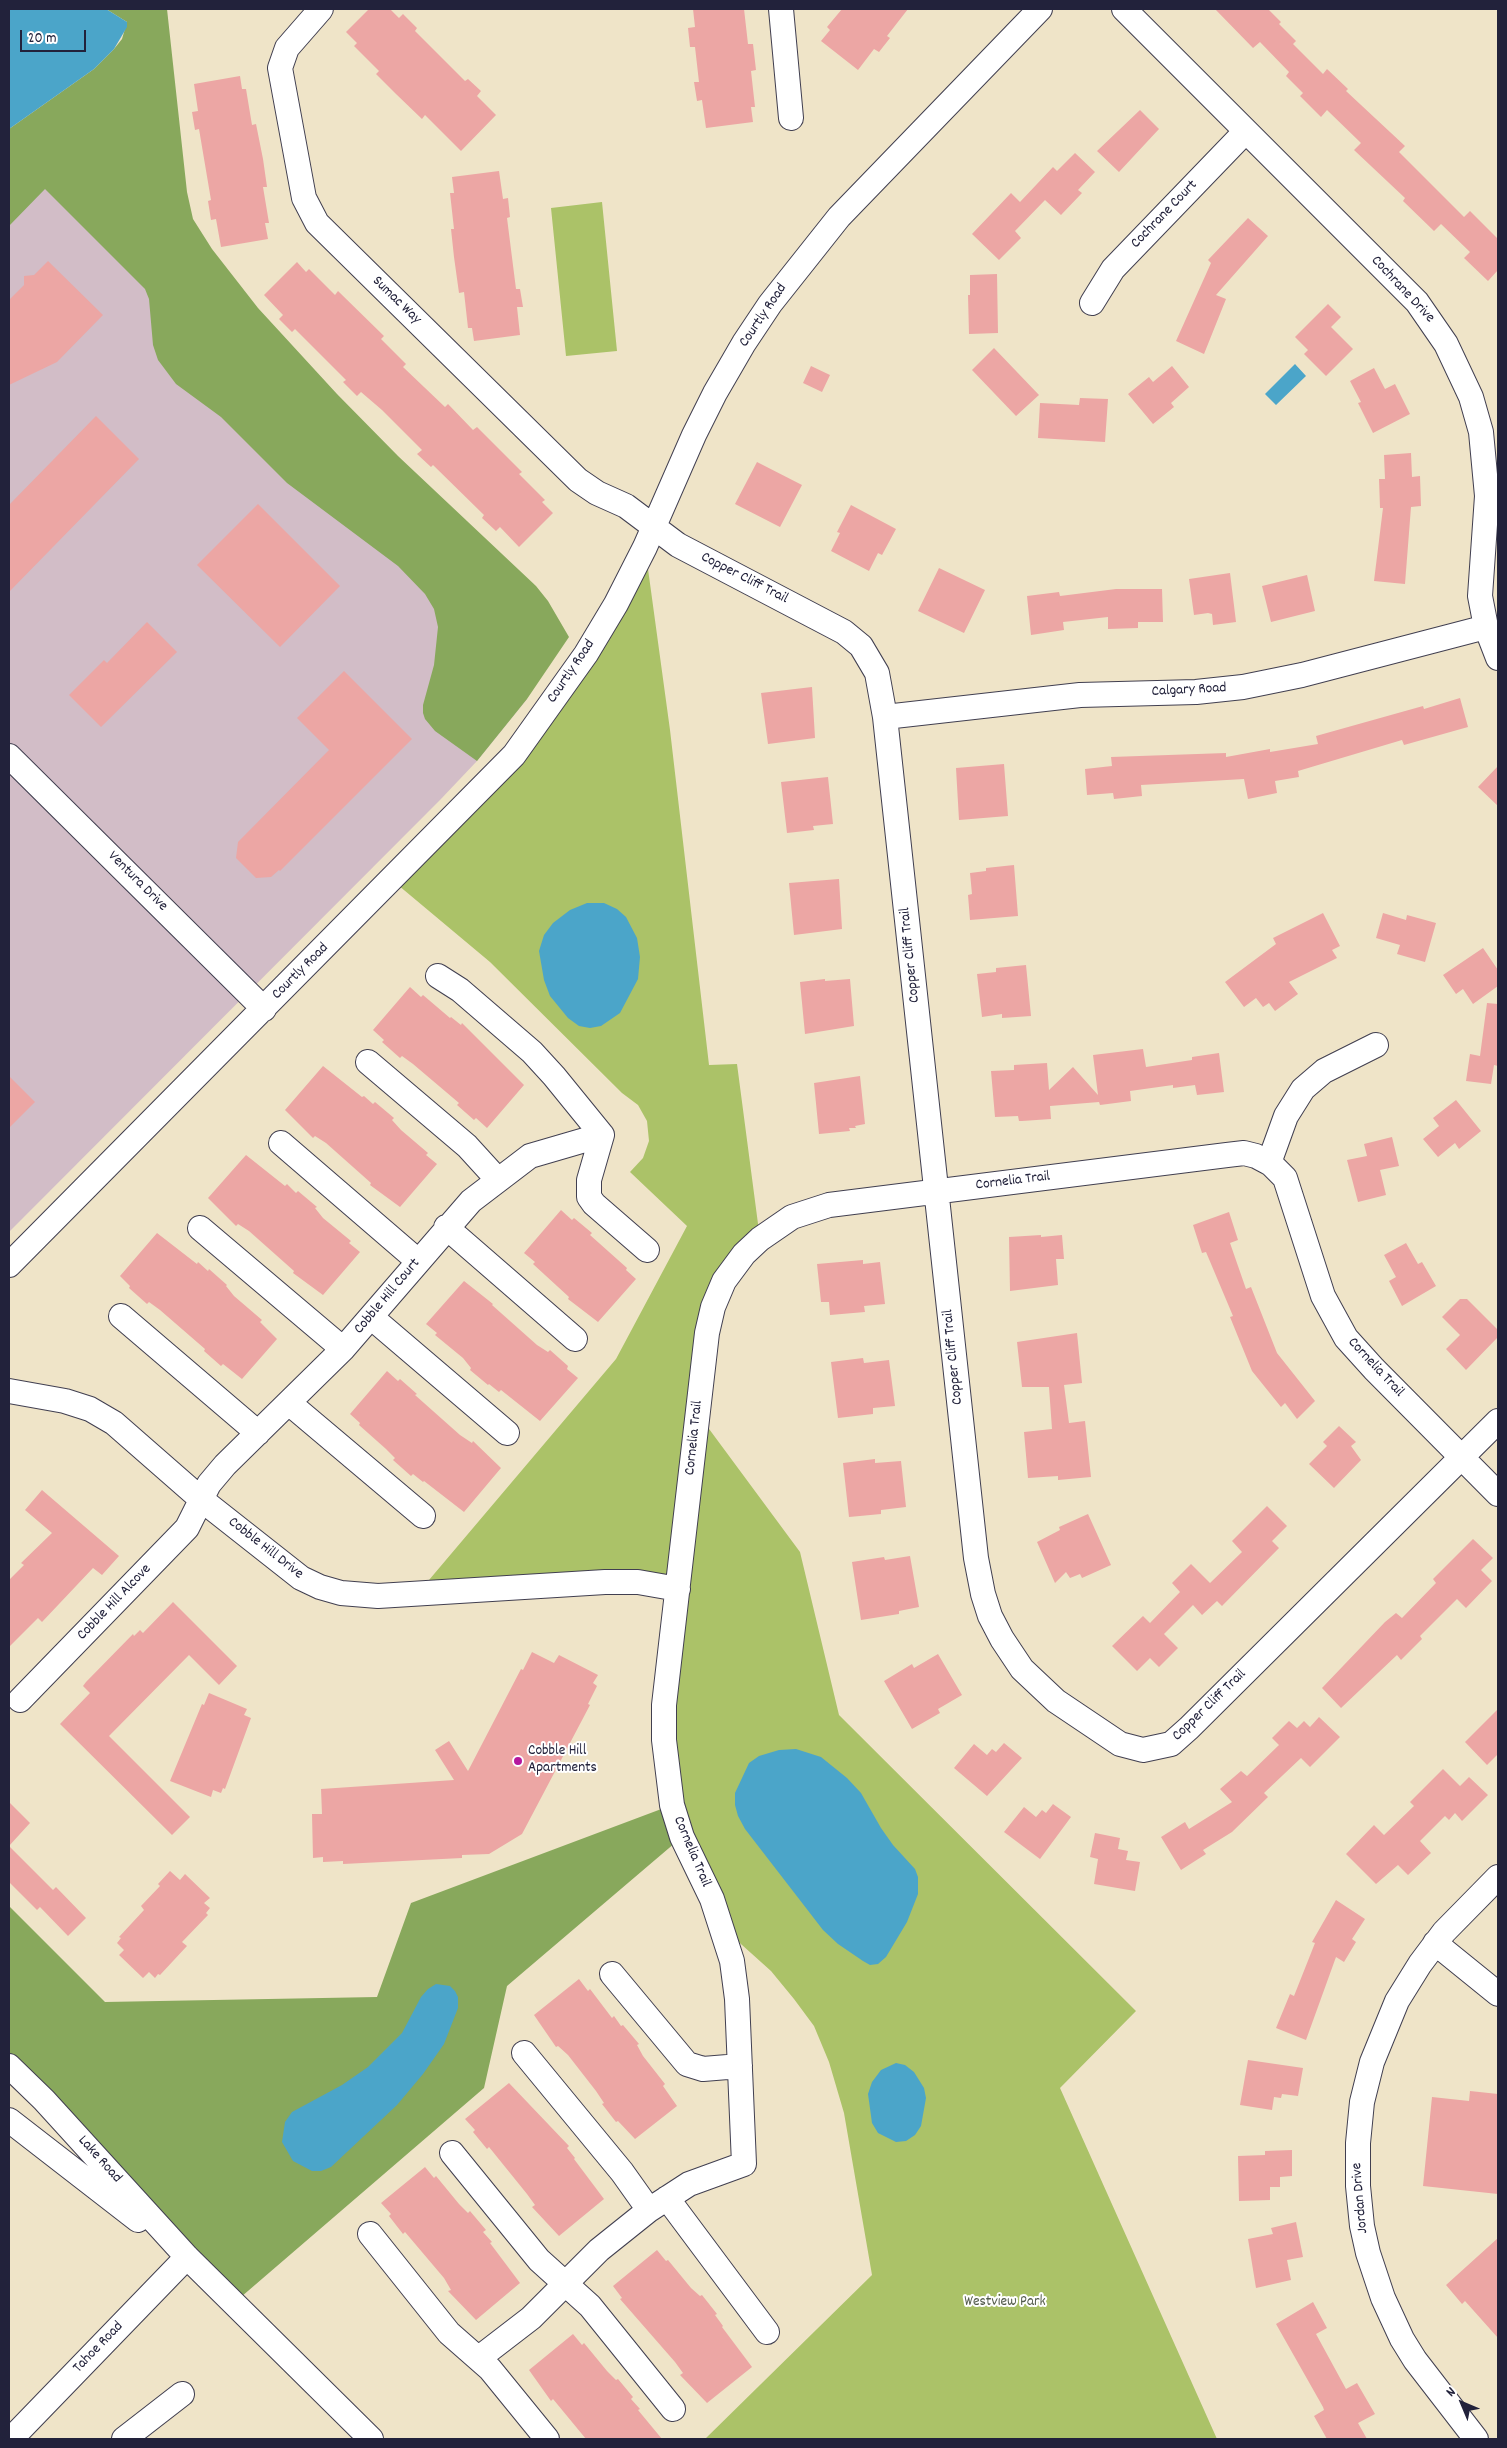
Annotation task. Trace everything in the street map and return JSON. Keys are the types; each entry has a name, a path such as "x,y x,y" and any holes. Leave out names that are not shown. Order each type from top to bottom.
{"street":[{"name":"Sumac Way","path":"321,9 287,48 280,68 300,181 309,211 326,233 578,480 597,493 626,506 653,527"},
{"path":"791,118 782,18 798,9"},
{"name":"Courtly Road","path":"9,1265 514,755 586,654 616,604 645,547 715,393 744,343 798,266 876,177 1040,9"},
{"name":"Cochrane Drive","path":"1124,9 1424,311 1457,364 1471,397 1490,430 1480,590 1486,627 1498,658"},
{"name":"Cochrane Court","path":"1092,303 1113,269 1245,132"},
{"name":"Copper Cliff Trail","path":"653,527 678,545 825,621 856,641 866,652 877,673 885,717 973,1535 980,1582 986,1606 1008,1650 1038,1686 1070,1712 1120,1744 1135,1749 1155,1749 1170,1744 1498,1421"},
{"name":"Calgary Road","path":"885,717 1080,695 1196,692 1243,687 1302,675 1486,627"},
{"name":"Ventura Drive","path":"9,756 264,1009"},
{"path":"438,976 460,990 532,1052 554,1076 602,1136 589,1180 589,1197 594,1204 647,1250"},
{"path":"1269,1162 1286,1116 1303,1089 1324,1071 1376,1045"},
{"path":"368,1062 460,1140 498,1180"},
{"name":"Cobble Hill Court","path":"202,1500 212,1480 343,1349 446,1227 471,1201 530,1156 602,1136"},
{"path":"281,1143 418,1261"},
{"name":"Cornelia Trail","path":"658,2204 703,2178 744,2164 737,1999 732,1961 712,1899 682,1837 672,1805 664,1740 664,1705 707,1333 713,1307 724,1281 744,1254 760,1239 784,1221 800,1213 829,1205 1238,1153 1256,1156 1269,1162 1281,1173 1288,1184 1323,1296 1341,1330 1364,1360 1498,1494"},
{"path":"446,1227 575,1339"},
{"path":"200,1228 343,1349"},
{"path":"121,1316 258,1433"},
{"path":"371,1316 507,1433"},
{"name":"Cobble Hill Drive","path":"9,1391 65,1401 90,1409 114,1423 202,1500 301,1578 320,1587 341,1593 378,1596 613,1582 638,1582 678,1589"},
{"path":"289,1403 423,1516"},
{"name":"Cobble Hill Alcove","path":"20,1700 187,1528 202,1500"},
{"name":"Jordan Drive","path":"1476,2439 1420,2366 1396,2326 1370,2260 1359,2201 1358,2131 1362,2102 1372,2062 1398,2001 1435,1943 1452,1922 1498,1876"},
{"path":"1435,1943 1498,1994"},
{"path":"612,1974 688,2064 703,2069 740,2066"},
{"path":"524,2053 622,2172 658,2204 767,2332"},
{"name":"Lake Road","path":"9,2066 44,2100 187,2257 371,2439"},
{"name":"Lake Road","path":"9,2120 187,2257"},
{"path":"452,2153 539,2260 590,2306 673,2409"},
{"path":"478,2358 523,2325 611,2239 658,2204"},
{"path":"370,2234 450,2333 499,2380 547,2439"},
{"name":"Tahoe Road","path":"15,2434 187,2257"},
{"path":"124,2439 182,2394"}],"shaded area":[{"path":"9,127 527,699 477,761 440,800 9,1232"}],"green space":[{"path":"106,9 167,9 187,192 193,219 212,249 258,308 337,394 398,456 536,586 548,601 569,637 527,699 477,761 435,731 425,719 423,713 423,705 434,665 438,627 434,609 425,594 398,566 287,483 221,417 176,384 158,360 153,345 149,299 145,289 45,189 9,226 9,129 94,69 114,49 122,39 127,22"},
{"path":"602,202 617,351 566,356 551,208"},
{"name":"Westview Park","path":"645,547 670,730 709,1065 737,1064 760,1239 724,1281 698,1414 800,1552 839,1715 1136,2011 1060,2088 1217,2439 705,2439 872,2275 844,2113 829,2062 814,2026 771,1971 722,1927 672,1805 678,1589 418,1593 616,1359 687,1226 630,1172 643,1158 649,1141 647,1121 638,1105 622,1093 490,962 392,880 473,797"},
{"path":"672,1805 682,1837 507,1986 484,2088 234,2303 9,2066 9,1906 105,2002 377,1997 411,1903"}],"water":[{"path":"9,9 106,9 127,22 127,27 114,49 94,69 9,129"},
{"path":"1295,364 1306,376 1276,405 1265,394"},
{"path":"587,903 604,903 617,909 626,917 637,938 640,957 638,979 620,1013 601,1026 590,1028 579,1026 568,1018 550,996 544,980 539,951 544,935 553,923 570,910"},
{"path":"796,1749 821,1757 847,1778 861,1793 893,1845 915,1869 918,1877 918,1894 907,1922 886,1957 878,1964 870,1965 863,1961 838,1944 823,1930 745,1829 738,1816 735,1805 735,1793 749,1763 759,1756 779,1750"},
{"path":"436,1984 450,1986 455,1991 458,1997 458,2008 444,2044 423,2074 397,2105 331,2167 321,2171 312,2171 293,2161 282,2142 285,2122 292,2112 342,2085 368,2067 402,2033 421,1997"},
{"path":"896,2063 905,2065 914,2072 924,2088 926,2098 921,2126 915,2135 906,2141 896,2142 878,2133 872,2123 868,2094 872,2082 881,2070"}],"building":[{"path":"369,9 390,9 399,18 403,14 417,28 415,31 465,81 468,79 481,91 477,96 496,115 461,151 425,115 422,119 396,94 376,74 379,71 354,46 357,43 346,32"},
{"path":"693,9 744,9 748,44 753,44 756,70 751,71 755,107 751,107 753,122 706,128 702,100 697,101 694,82 699,82 695,47 690,47 688,28 695,27"},
{"path":"842,9 908,9 887,36 890,38 879,52 874,49 858,70 821,41 830,30 827,27"},
{"path":"1215,9 1268,9 1281,22 1279,24 1296,41 1293,44 1323,74 1327,69 1348,89 1346,91 1405,146 1399,152 1464,217 1470,211 1498,239 1498,270 1488,281 1464,258 1470,252 1441,224 1434,231 1403,201 1405,198 1354,150 1361,143 1327,110 1321,117 1300,96 1303,93 1286,76 1289,72 1260,42 1253,48"},
{"path":"240,76 242,89 246,89 252,125 256,124 263,159 267,187 263,187 269,223 265,223 268,239 221,247 216,219 211,220 208,201 211,200 199,129 195,130 192,112 198,111 194,84"},
{"path":"1140,110 1159,129 1119,172 1097,151"},
{"path":"1075,153 1095,172 1078,190 1082,193 1061,215 1045,200 1015,231 1021,238 999,260 972,234 1011,193 1020,202 1053,167 1057,171"},
{"path":"499,171 503,199 508,198 510,217 507,218 516,289 520,289 523,307 517,307 520,335 474,341 472,328 468,328 464,292 459,293 454,257 451,229 454,229 450,193 454,193 452,177"},
{"path":"1248,218 1268,236 1216,295 1226,299 1204,354 1176,341 1211,263 1208,260"},
{"path":"48,261 103,315 57,362 9,385 9,300 24,285 24,276 34,275"},
{"path":"297,262 306,272 309,269 335,295 338,291 384,336 381,339 406,364 403,367 445,407 448,404 473,430 477,427 522,472 519,474 545,500 542,502 553,513 519,547 500,527 496,531 482,518 484,515 433,465 431,467 417,454 422,450 382,410 361,392 357,396 343,382 346,380 295,329 292,332 279,319 283,315 264,295"},
{"path":"997,274 998,333 969,334 968,295 970,295 970,275"},
{"path":"1328,304 1341,317 1331,327 1353,349 1326,376 1304,354 1308,350 1295,337"},
{"path":"994,348 1039,395 1016,416 972,370"},
{"path":"811,366 830,375 822,392 803,383"},
{"path":"1172,366 1189,387 1171,403 1174,407 1153,424 1128,394 1149,377 1153,382"},
{"path":"1374,368 1385,389 1395,384 1410,414 1373,433 1358,403 1361,402 1350,381"},
{"path":"1080,398 1108,399 1105,442 1038,438 1040,403 1079,405"},
{"path":"96,416 139,459 9,592 9,505"},
{"path":"1411,453 1412,477 1420,476 1421,506 1411,507 1405,584 1374,581 1383,508 1380,508 1379,479 1385,479 1384,455"},
{"path":"757,462 802,485 780,527 735,504"},
{"path":"258,504 340,586 280,647 197,565"},
{"path":"851,505 896,529 882,555 878,553 869,571 831,551 840,533 837,532"},
{"path":"939,568 985,590 964,633 918,611"},
{"path":"1230,573 1236,622 1213,625 1212,614 1194,615 1189,579"},
{"path":"1307,575 1315,611 1271,622 1262,586"},
{"path":"1116,589 1162,589 1163,622 1138,622 1138,628 1108,629 1108,617 1063,622 1064,630 1031,635 1027,596 1059,592 1060,596"},
{"path":"147,622 177,652 101,727 69,695 104,660 107,663"},
{"path":"344,671 412,739 280,871 271,877 256,878 236,858 238,842 329,750 297,718"},
{"path":"812,687 815,738 768,744 761,693"},
{"path":"1460,698 1468,727 1404,745 1402,740 1298,771 1299,777 1275,781 1277,793 1248,799 1244,779 1141,785 1142,796 1114,799 1113,793 1087,795 1085,769 1112,766 1111,757 1226,753 1226,757 1270,749 1270,752 1318,744 1316,736 1423,706 1424,709"},
{"path":"1004,764 1008,816 959,820 956,768"},
{"path":"1498,766 1498,806 1478,787"},
{"path":"828,777 833,824 813,826 814,830 787,833 781,782"},
{"path":"1014,865 1018,916 970,920 968,895 972,894 970,873 986,871 986,868"},
{"path":"839,879 842,929 794,935 789,883"},
{"path":"1323,913 1340,946 1332,950 1337,958 1289,982 1298,994 1275,1011 1269,1003 1263,1007 1256,998 1244,1007 1225,982 1276,944 1273,938"},
{"path":"1383,913 1406,920 1407,915 1436,923 1425,962 1397,954 1400,945 1376,938"},
{"path":"1483,948 1498,970 1498,986 1473,1004 1463,989 1456,994 1443,975"},
{"path":"1026,965 1031,1016 1002,1018 1002,1014 982,1017 977,974 996,972 996,968"},
{"path":"825,979 825,981 850,979 854,1026 805,1034 800,982"},
{"path":"410,987 421,997 423,995 450,1018 461,1025 462,1023 524,1085 487,1128 476,1118 474,1120 457,1105 459,1103 413,1064 402,1056 400,1058 382,1042 384,1040 373,1030"},
{"path":"1487,1003 1498,1004 1498,1066 1494,1065 1491,1084 1466,1081 1470,1054 1480,1056"},
{"path":"1143,1049 1146,1067 1192,1060 1192,1057 1219,1053 1224,1092 1197,1095 1195,1085 1173,1088 1173,1085 1130,1091 1131,1101 1100,1105 1099,1102 1050,1106 1051,1119 1019,1121 1018,1116 995,1117 991,1071 1014,1070 1014,1065 1047,1063 1049,1090 1073,1067 1098,1095 1093,1055"},
{"path":"323,1066 362,1097 364,1096 373,1104 375,1102 394,1118 392,1120 401,1130 428,1153 426,1155 437,1164 400,1207 370,1185 371,1183 326,1143 315,1136 313,1138 285,1110"},
{"path":"9,1076 35,1102 9,1128"},
{"path":"860,1076 865,1124 855,1126 856,1128 849,1128 850,1131 819,1134 814,1083"},
{"path":"1456,1100 1481,1131 1459,1149 1455,1143 1438,1157 1423,1139 1439,1126 1433,1118"},
{"path":"1392,1137 1399,1166 1380,1170 1386,1195 1358,1202 1347,1160 1367,1156 1364,1144"},
{"path":"246,1155 285,1186 287,1184 296,1193 298,1191 317,1207 315,1208 323,1218 351,1241 349,1243 360,1252 323,1295 293,1273 294,1271 249,1231 238,1224 236,1226 208,1198"},
{"path":"561,1210 592,1233 590,1235 627,1268 626,1270 636,1279 598,1322 568,1299 569,1297 533,1264 535,1262 524,1253"},
{"path":"1229,1212 1238,1240 1230,1243 1246,1289 1251,1287 1277,1353 1315,1401 1297,1419 1285,1403 1281,1407 1252,1371 1230,1317 1233,1316 1206,1252 1202,1253 1193,1225"},
{"path":"157,1233 197,1264 198,1262 208,1271 209,1269 227,1285 234,1296 262,1320 260,1322 277,1339 242,1379 223,1364 221,1366 204,1351 205,1349 160,1310 149,1302 147,1304 129,1288 130,1286 120,1276"},
{"path":"1041,1235 1041,1237 1062,1235 1064,1259 1056,1259 1058,1285 1010,1291 1009,1237"},
{"path":"1406,1243 1418,1264 1422,1262 1436,1286 1402,1306 1389,1281 1396,1277 1384,1255"},
{"path":"863,1260 863,1264 880,1262 885,1304 864,1306 865,1312 830,1315 829,1302 821,1302 817,1264"},
{"path":"464,1281 493,1304 537,1345 548,1352 550,1350 578,1378 540,1421 501,1390 499,1392 488,1385 470,1370 471,1368 463,1358 435,1335 437,1333 426,1324"},
{"path":"1460,1299 1467,1299 1498,1330 1498,1337 1466,1370 1446,1349 1460,1335 1442,1317"},
{"path":"1077,1333 1082,1383 1064,1385 1069,1423 1085,1421 1091,1477 1058,1480 1058,1476 1028,1478 1024,1432 1052,1429 1049,1387 1022,1387 1017,1342"},
{"path":"863,1358 864,1363 889,1360 895,1406 873,1408 873,1414 838,1418 831,1362"},
{"path":"387,1371 398,1381 400,1379 460,1435 472,1443 473,1441 501,1468 464,1512 424,1481 413,1474 411,1476 393,1460 395,1458 359,1425 360,1423 350,1414"},
{"path":"1339,1426 1356,1442 1351,1446 1361,1460 1334,1488 1309,1464 1327,1446 1323,1442"},
{"path":"875,1459 875,1463 901,1461 906,1507 881,1510 881,1514 849,1517 843,1463"},
{"path":"42,1490 119,1556 102,1575 93,1568 42,1622 38,1618 9,1647 9,1580 24,1565 21,1563 52,1533 25,1510"},
{"path":"1267,1506 1287,1526 1272,1541 1279,1548 1222,1606 1217,1601 1202,1615 1193,1605 1164,1634 1178,1648 1159,1667 1150,1658 1137,1671 1112,1646 1143,1616 1150,1623 1180,1592 1172,1583 1191,1564 1210,1583 1242,1552 1232,1541"},
{"path":"1088,1514 1111,1565 1082,1578 1080,1574 1070,1578 1066,1572 1055,1583 1037,1542 1060,1530 1059,1527"},
{"path":"1473,1539 1493,1558 1481,1570 1492,1581 1466,1608 1457,1599 1420,1636 1422,1639 1401,1660 1397,1655 1341,1708 1322,1688 1385,1622 1396,1613 1402,1618 1436,1583 1433,1579"},
{"path":"910,1556 919,1607 899,1611 899,1614 861,1620 852,1562 884,1557 885,1560"},
{"path":"173,1602 237,1666 219,1685 189,1655 109,1736 190,1817 172,1835 60,1724 90,1693 83,1686 86,1682 133,1634 134,1636 140,1630 143,1633"},
{"name":"Cobble Hill Apartments","path":"532,1652 554,1663 559,1655 598,1675 593,1683 597,1686 588,1704 590,1705 522,1834 489,1854 462,1855 462,1858 343,1864 343,1861 323,1862 323,1857 313,1858 312,1814 322,1814 321,1789 454,1780 435,1750 449,1741 468,1771 521,1669 523,1670"},
{"path":"938,1654 962,1695 938,1709 940,1713 912,1729 884,1681 912,1664 914,1668"},
{"path":"209,1693 247,1709 244,1715 251,1718 225,1789 223,1788 221,1793 213,1790 211,1797 170,1781 202,1704 204,1705"},
{"path":"1498,1709 1498,1754 1487,1765 1465,1742"},
{"path":"1319,1717 1340,1737 1310,1767 1301,1758 1264,1793 1268,1797 1232,1832 1203,1850 1206,1854 1181,1870 1161,1837 1185,1822 1189,1829 1232,1802 1220,1789 1241,1771 1247,1776 1279,1745 1272,1738 1289,1721 1297,1728 1304,1721 1310,1727"},
{"path":"1004,1743 1022,1758 987,1796 954,1768 974,1744 987,1755 992,1749 996,1752"},
{"path":"1443,1769 1460,1786 1469,1777 1488,1795 1462,1821 1455,1813 1449,1820 1445,1816 1420,1841 1431,1853 1408,1875 1398,1865 1376,1884 1346,1854 1374,1825 1384,1835 1414,1806 1410,1802"},
{"path":"9,1802 30,1823 9,1846"},
{"path":"1053,1804 1071,1817 1040,1859 1004,1832 1024,1807 1036,1817 1042,1810 1046,1813"},
{"path":"1095,1833 1120,1838 1118,1849 1128,1851 1126,1860 1140,1862 1135,1891 1094,1884 1098,1859 1090,1857"},
{"path":"9,1846 53,1890 56,1887 86,1918 68,1936 40,1907 37,1910 9,1882"},
{"path":"170,1871 180,1880 185,1874 210,1898 204,1903 210,1908 206,1913 208,1915 182,1942 187,1946 160,1975 158,1974 155,1978 149,1972 143,1978 119,1955 124,1950 117,1943 121,1938 119,1937 144,1910 141,1906 160,1886 158,1884"},
{"path":"1336,1900 1365,1919 1352,1939 1356,1942 1344,1962 1336,1957 1306,2040 1276,2028 1290,1994 1294,1996 1315,1943 1312,1942"},
{"path":"579,1979 588,1991 590,1989 612,2018 614,2016 639,2044 637,2045 643,2056 665,2084 663,2086 677,2106 635,2139 618,2121 616,2122 602,2104 604,2103 596,2091 568,2055 558,2046 556,2047 534,2015"},
{"path":"1248,2060 1303,2068 1298,2096 1282,2094 1281,2098 1274,2097 1272,2110 1240,2105"},
{"path":"509,2083 569,2146 567,2148 574,2159 604,2199 559,2236 532,2207 535,2205 527,2194 489,2147 487,2149 473,2132 475,2130 465,2119"},
{"path":"1470,2091 1498,2094 1498,2194 1423,2186 1432,2097 1469,2101"},
{"path":"1292,2150 1292,2176 1280,2177 1280,2187 1270,2187 1270,2200 1239,2201 1238,2156 1265,2155 1265,2151"},
{"path":"425,2167 434,2178 436,2176 468,2213 470,2211 486,2230 483,2232 492,2242 490,2243 520,2283 476,2320 448,2291 451,2290 444,2278 405,2232 403,2234 389,2216 391,2214 381,2203"},
{"path":"1296,2222 1303,2257 1287,2260 1291,2280 1256,2288 1248,2239 1273,2234 1271,2228"},
{"path":"1498,2238 1498,2338 1465,2301 1462,2304 1446,2285"},
{"path":"657,2250 666,2261 668,2260 691,2288 700,2296 702,2295 717,2314 715,2315 722,2327 752,2367 707,2403 680,2375 683,2373 675,2362 620,2299 622,2298 613,2286"},
{"path":"1313,2302 1327,2328 1316,2334 1346,2389 1357,2383 1375,2414 1358,2423 1367,2439 1327,2439 1314,2416 1324,2410 1323,2407 1276,2324"},
{"path":"573,2334 582,2345 584,2343 616,2380 618,2379 633,2397 631,2399 640,2409 638,2410 662,2439 586,2439 553,2399 551,2401 529,2370"}],"place":[{"name":"Cobble Hill Apartments","path":"518,1761"}]}
